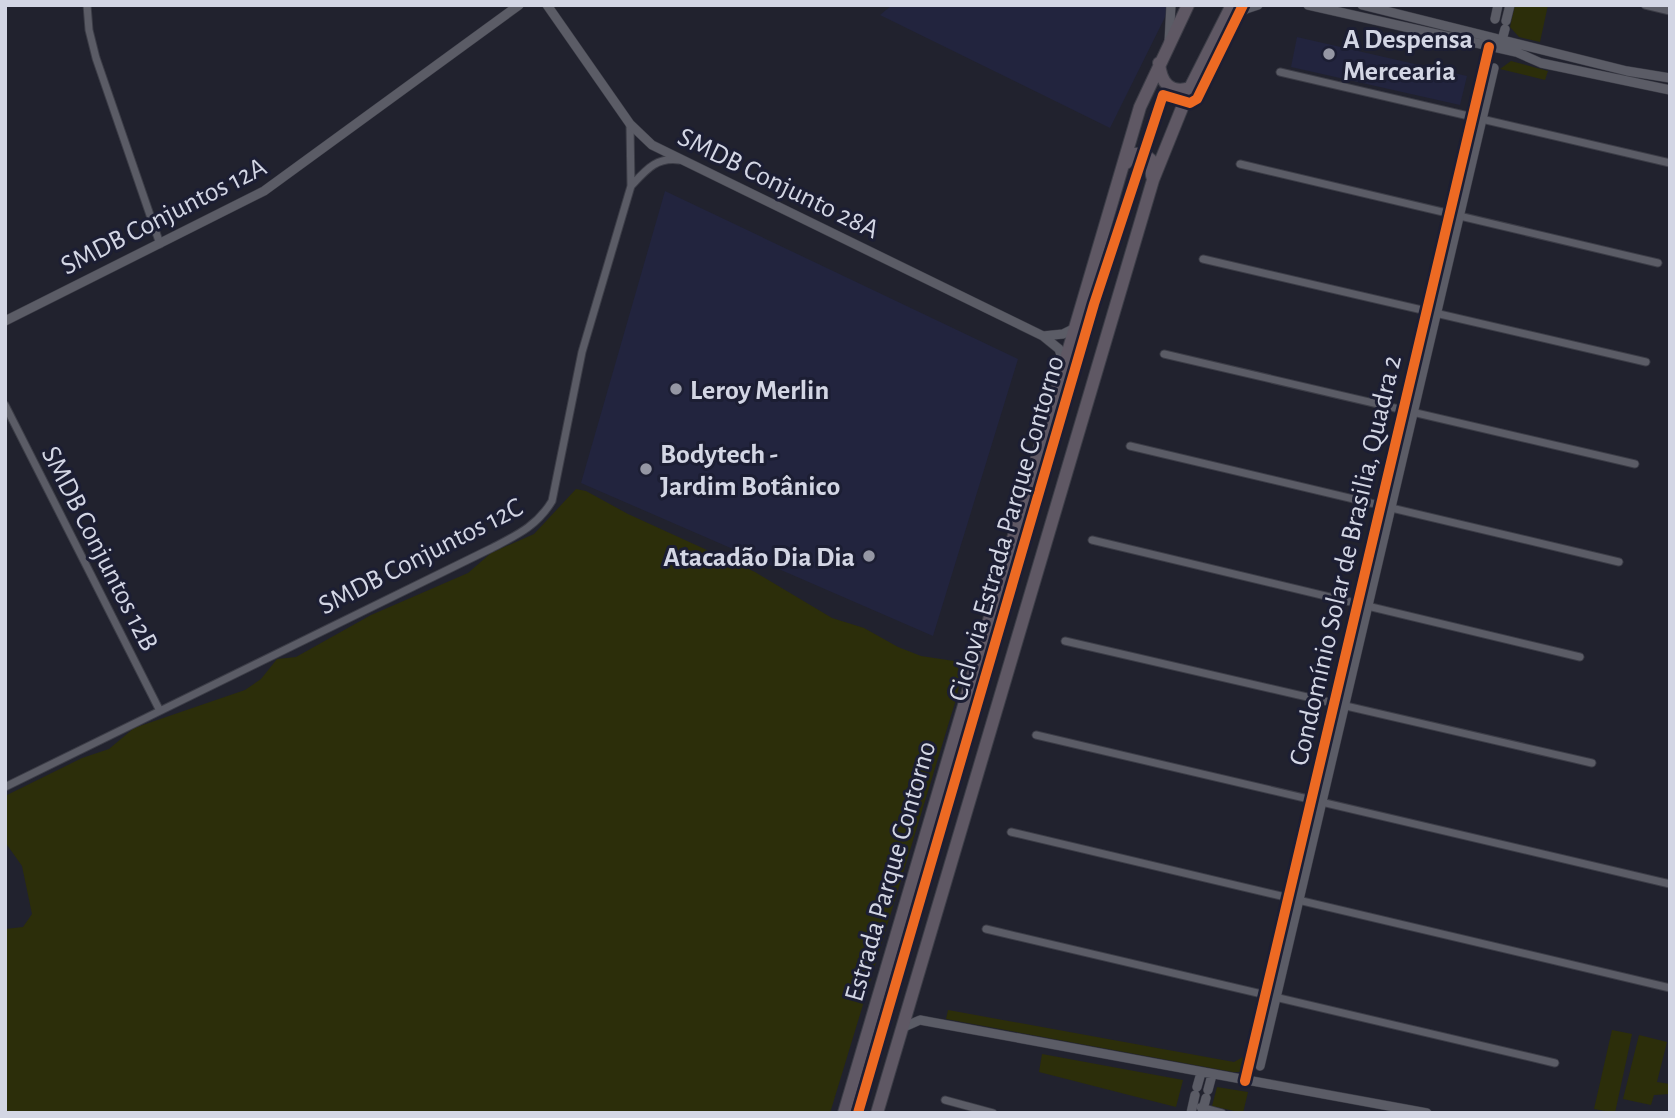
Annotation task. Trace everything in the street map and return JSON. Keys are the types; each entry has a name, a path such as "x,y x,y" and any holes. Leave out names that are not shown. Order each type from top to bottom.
{"highway":[{"name":"Estrada Parque Contorno","path":"844,1113 1140,107 1188,5"},
{"name":"Estrada Parque Contorno","path":"877,1113 1153,180 1190,88 1232,5"},
{"path":"1160,63 1160,78 1169,88 1180,91 1190,88"},
{"path":"1121,172 1132,154 1144,154 1151,160 1153,180"}],"street":[{"path":"87,5 89,30 96,58 160,244"},
{"name":"SMDB Conjuntos 12A","path":"5,321 264,191 519,5"},
{"name":"SMDB Conjunto 28A","path":"547,5 630,124 652,145 1044,336"},
{"path":"1169,45 1171,5"},
{"path":"1221,26 1246,9 1258,5"},
{"path":"1308,5 1490,42 1544,50 1669,78"},
{"path":"1362,5 1490,42"},
{"path":"1645,5 1670,11"},
{"path":"1496,15 1507,17 1501,44 1489,66 1490,42 1496,15"},
{"path":"1501,44 1541,63 1670,90"},
{"path":"1541,63 1544,50"},
{"name":"Condomínio Solar de Brasilia, Quadra 2","path":"1248,1069 1380,506 1408,410 1489,66"},
{"path":"1280,72 1478,116 1670,163"},
{"name":"SMDB Conjuntos 12C","path":"5,787 159,709 492,548 530,528 541,519 552,501 582,352 631,186 630,124"},
{"path":"631,186 654,163 664,159 681,160"},
{"path":"1240,164 1658,262"},
{"path":"1203,259 1646,362"},
{"path":"1044,336 1063,334 1076,327"},
{"path":"1044,336 1059,349 1064,364"},
{"path":"1164,354 1634,464"},
{"name":"SMDB Conjuntos 12B","path":"5,405 159,709"},
{"name":"Condomínio Solar de Brasilia, Quadra 2","path":"1259,1071 1391,508 1408,410"},
{"path":"1130,446 1619,562"},
{"path":"1092,540 1580,657"},
{"path":"1065,641 1592,763"},
{"path":"1035,735 1670,884"},
{"path":"1011,832 1670,988"},
{"path":"986,929 1555,1063"},
{"path":"908,1007 920,1020"},
{"path":"902,1028 920,1020 1212,1075 1248,1069 1427,1113"},
{"path":"1248,1069 1259,1071"},
{"path":"1201,1073 1195,1097 1203,1110 1222,1113"},
{"path":"1203,1110 1212,1075"},
{"path":"1195,1097 1208,1092"},
{"path":"945,1100 993,1113"}],"shaded area":[{"path":"892,5 1171,5 1110,128 880,15"},
{"path":"1297,37 1467,76 1460,105 1291,67"},
{"path":"665,191 1018,359 933,636 581,483"}],"green space":[{"path":"1515,5 1548,5 1540,42 1519,37 1510,27"},
{"path":"1511,61 1548,71 1545,80 1500,69"},
{"path":"576,489 586,491 628,514 755,572 832,618 864,628 921,656 954,661 957,667 959,681 954,705 830,1113 5,1113 5,929 23,927 32,914 22,866 5,842 5,796 82,758 109,749 134,728 245,690 261,679 277,659 296,657 371,615 468,573 491,553 534,534"},
{"path":"948,1010 1234,1062 1245,1056 1240,1072 1233,1072 946,1019"},
{"path":"1612,1030 1632,1034 1615,1113 1594,1109"},
{"path":"1639,1035 1667,1042 1657,1082 1670,1084 1670,1094 1654,1095 1651,1105 1623,1099"},
{"path":"1042,1054 1183,1080 1176,1107 1039,1072"},
{"path":"1217,1087 1248,1092 1243,1113 1212,1106"}],"cycle path":[{"name":"Ciclovia Estrada Parque Contorno","path":"858,1113 1094,304 1163,95 1190,103 1197,99 1243,5"},
{"path":"1245,1081 1489,47"}],"place":[{"name":"A Despensa Mercearia","path":"1329,54"},
{"name":"Leroy Merlin","path":"676,389"},
{"name":"Bodytech - Jardim Botânico","path":"646,469"},
{"name":"Atacadão Dia Dia","path":"869,556"}]}
